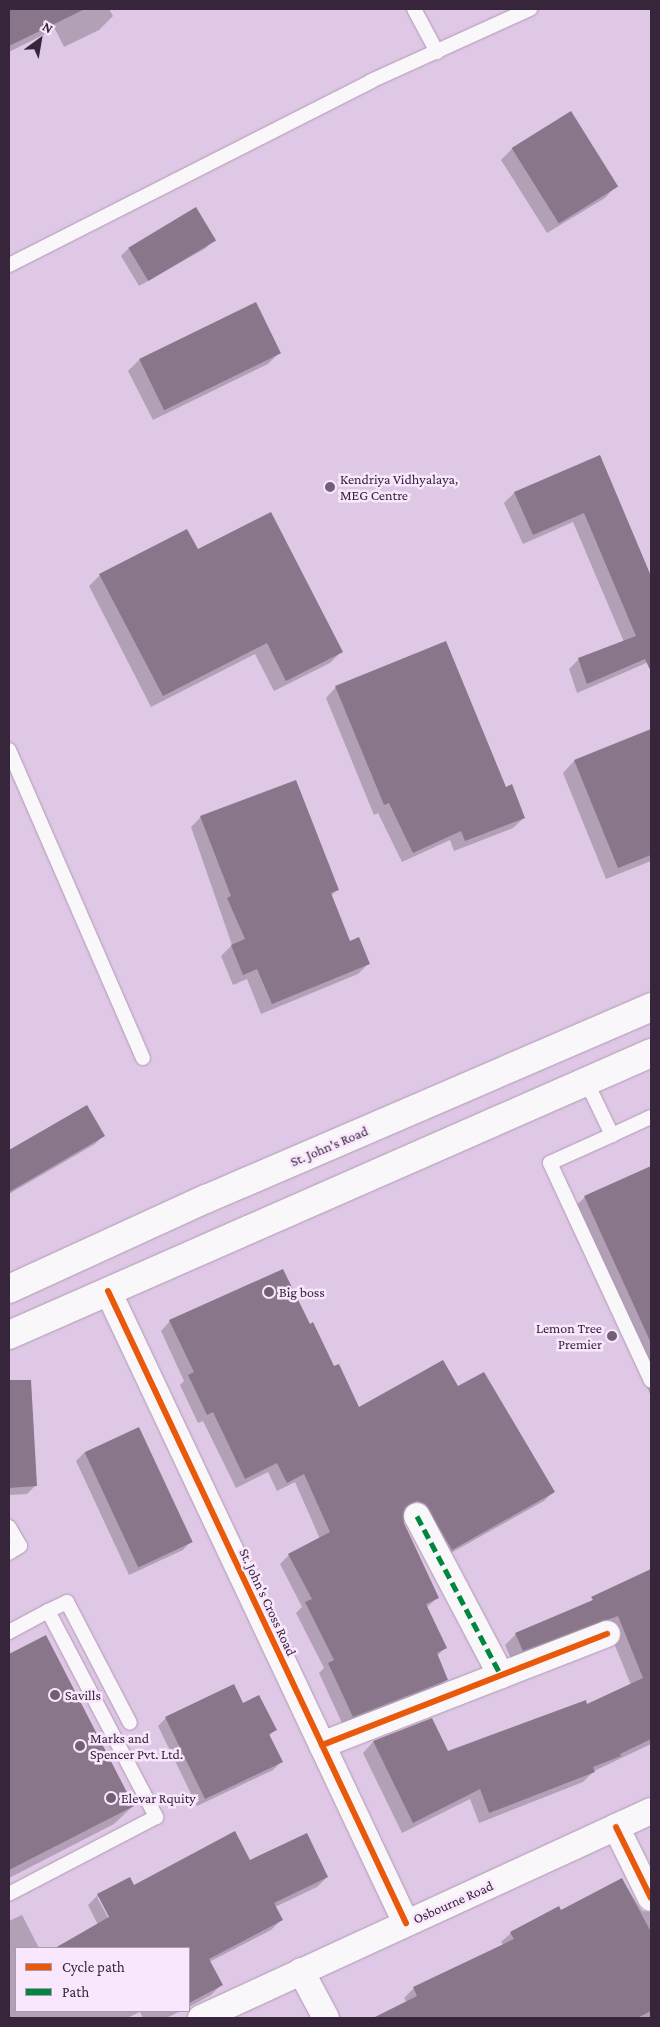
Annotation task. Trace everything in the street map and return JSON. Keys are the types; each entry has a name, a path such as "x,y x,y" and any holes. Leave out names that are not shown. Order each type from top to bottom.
{"main road":[{"name":"St. John's Road","path":"9,1289 206,1199 651,1007"},
{"path":"9,1335 651,1053"}],"street":[{"name":"St. John's Cross Road","path":"108,1291 406,1923"},
{"path":"417,1516 501,1675"},
{"path":"322,1745 607,1634"},
{"name":"Osbourne Road","path":"201,2018 301,1970 651,1812"},
{"path":"616,1828 651,1898"},
{"path":"301,1970 326,2018"}],"lane":[{"path":"414,9 437,52"},
{"path":"9,265 371,81 530,9"},
{"path":"9,750 143,1058"},
{"path":"587,1082 612,1135"},
{"path":"651,1117 550,1163 651,1381"},
{"path":"9,1527 20,1546 9,1553"},
{"path":"9,1632 67,1602 130,1723"},
{"path":"9,1894 156,1817 48,1611"}],"building":[{"path":"9,9 85,9 9,46"},
{"path":"571,111 618,186 559,224 512,148"},
{"path":"196,207 216,240 148,281 128,248"},
{"path":"256,302 281,353 164,410 139,359"},
{"path":"600,455 651,576 651,672 645,659 587,684 578,658 636,636 584,513 533,535 514,492"},
{"path":"271,512 343,652 286,681 267,643 163,696 99,574 187,529 198,549"},
{"path":"446,641 506,787 512,784 525,818 465,841 461,831 413,853 389,803 384,805 335,686"},
{"path":"651,729 651,855 618,868 574,760"},
{"path":"296,780 339,890 331,893 350,941 359,937 370,964 272,1004 257,969 243,975 231,945 245,939 227,898 231,896 200,816"},
{"path":"87,1105 105,1136 9,1192 9,1150"},
{"path":"651,1166 651,1343 584,1196"},
{"path":"283,1269 310,1324 313,1322 334,1366 339,1364 359,1407 443,1360 458,1386 484,1372 555,1492 452,1550 425,1504 417,1501 405,1508 404,1523 439,1598 426,1604 447,1648 437,1653 448,1680 353,1717 328,1663 334,1660 305,1602 312,1599 288,1554 330,1532 304,1474 287,1483 277,1463 245,1479 213,1412 207,1415 188,1375 194,1372 169,1320"},
{"path":"9,1380 31,1380 37,1486 9,1488"},
{"path":"139,1427 193,1542 138,1567 85,1452"},
{"path":"651,1569 651,1739 620,1754 621,1756 593,1767 595,1772 489,1813 480,1789 413,1823 373,1741 432,1718 448,1751 586,1700 587,1704 643,1678 618,1616 523,1651 515,1633 593,1600 591,1597"},
{"path":"46,1635 134,1806 9,1870 9,1654"},
{"path":"234,1684 243,1703 259,1695 277,1730 269,1734 283,1762 205,1799 165,1717"},
{"path":"235,1831 250,1860 307,1833 328,1877 274,1903 283,1920 209,1959 223,1985 190,2002 190,1947 57,1947 109,1917 97,1894 130,1877 134,1885"},
{"path":"622,1878 651,1932 651,2011 637,2018 373,2018 417,1996 413,1987 514,1939 510,1932 559,1906 561,1910"}],"marked path":[{"path":"417,1516 501,1675"}],"cycle path":[{"path":"108,1291 406,1923"},
{"path":"322,1745 607,1634"},
{"path":"616,1827 651,1898"}],"place":[{"name":"Kendriya Vidhyalaya, MEG Centre","path":"330,487"},
{"name":"Big boss","path":"269,1292"},
{"name":"Lemon Tree Premier","path":"612,1336"},
{"name":"Savills","path":"55,1695"},
{"name":"Marks and Spencer Pvt. Ltd.","path":"80,1746"},
{"name":"Elevar Rquity","path":"111,1798"}]}
